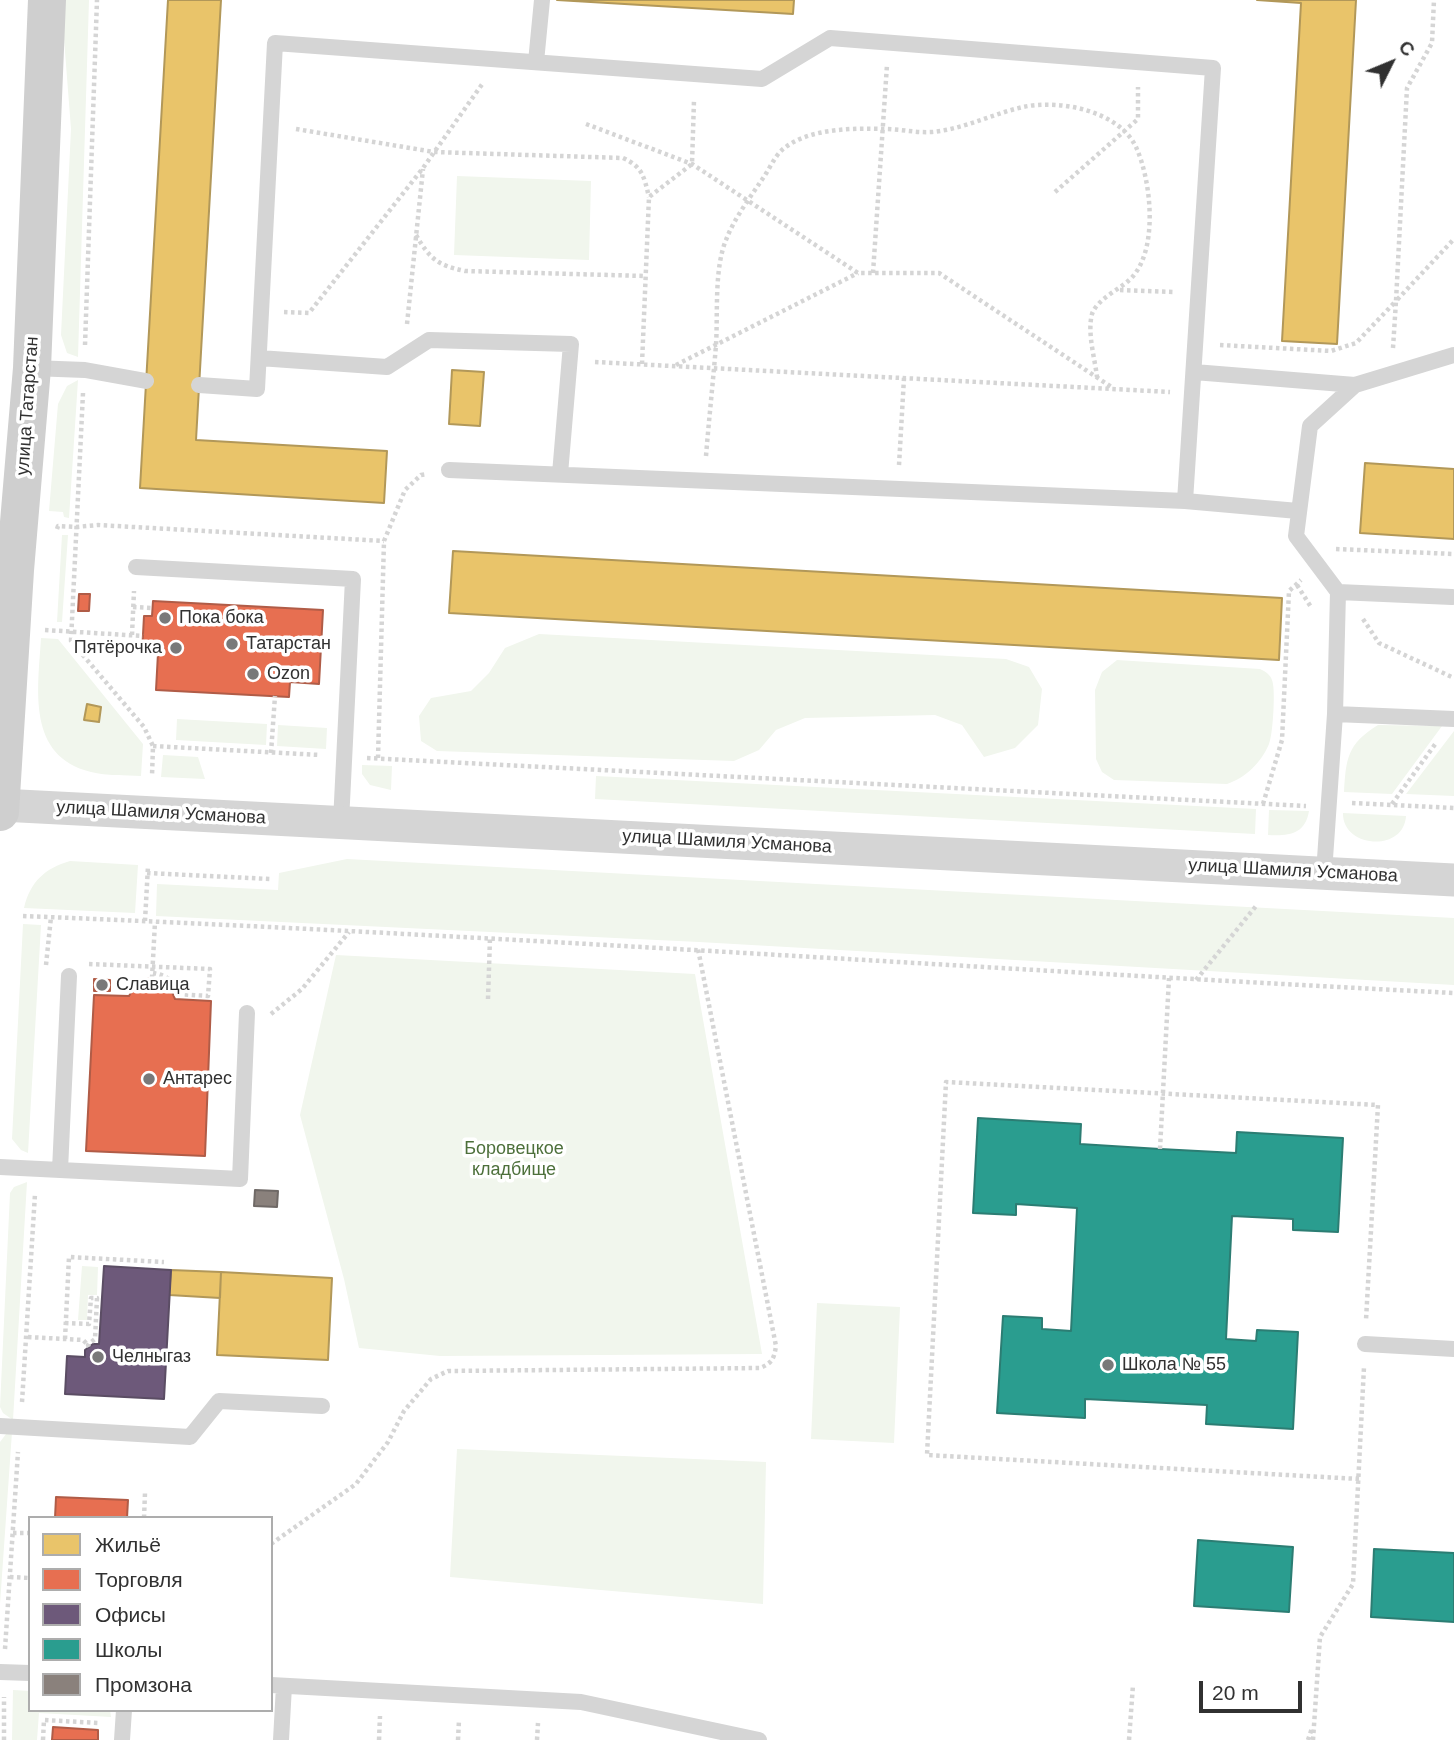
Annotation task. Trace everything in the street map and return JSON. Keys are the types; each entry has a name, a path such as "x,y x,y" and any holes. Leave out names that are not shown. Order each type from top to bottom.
{"street":[{"name":"улица Татарстан","path":"0,812 15,570 32,368 47,0"},
{"path":"0,400 12,395 23,385 32,368"},
{"name":"улица Шамиля Усманова","path":"0,805 1454,880"}],"lane":[{"path":"536,62 542,0"},
{"path":"199,385 257,389 275,43 762,79 830,38 1213,68 1185,501"},
{"path":"259,358 387,367 429,340 571,344 560,474"},
{"path":"1194,372 1355,385 1454,355"},
{"path":"32,368 85,370 146,381"},
{"path":"1324,873 1335,714 1338,592 1296,536 1310,426 1355,385"},
{"path":"449,470 1185,501 1298,512"},
{"path":"136,567 353,579 341,822"},
{"path":"1338,592 1452,597"},
{"path":"1335,714 1454,719"},
{"path":"60,1170 69,976"},
{"path":"0,1167 240,1179 247,1013"},
{"path":"1365,1344 1454,1349"},
{"path":"0,1426 190,1437 219,1401 323,1406"},
{"path":"0,1672 28,1673"},
{"path":"281,1740 277,1685 581,1702 759,1740"},
{"path":"122,1740 124,1712"}],"path":[{"path":"97,0 85,370 71,641 144,727 153,746 152,776"},
{"path":"1397,372 1393,355 1407,88 1432,43 1434,0"},
{"path":"873,273 889,43"},
{"path":"309,313 423,168 499,59"},
{"path":"1055,192 1138,119 1139,62"},
{"path":"692,164 694,74"},
{"path":"703,480 716,345 720,258 726,239 781,150 801,139 828,132 883,129 927,132 953,130 1026,106 1058,106 1083,110 1106,117 1125,130 1135,146 1149,194 1148,238 1144,257 1135,274 1093,311 1091,323 1097,377"},
{"path":"586,124 692,164 858,273"},
{"path":"271,125 434,152 623,158 635,163 644,176 649,197 642,364"},
{"path":"649,197 692,164"},
{"path":"403,356 423,168"},
{"path":"416,235 428,255 444,267 465,271 645,276"},
{"path":"1196,343 1331,351 1356,343 1454,239"},
{"path":"675,366 858,273 939,273 1116,390"},
{"path":"1119,289 1199,294"},
{"path":"569,360 1191,394"},
{"path":"898,488 904,378"},
{"path":"378,758 384,541 405,490 421,475 449,470"},
{"path":"57,540 58,526 98,525 384,541"},
{"path":"132,635 136,567"},
{"path":"1297,584 1317,615 1362,616 1379,643 1454,678"},
{"path":"133,607 152,608"},
{"path":"51,622 51,631"},
{"path":"41,630 143,636"},
{"path":"271,753 275,696"},
{"path":"1391,805 1438,741"},
{"path":"153,746 1327,807 1343,803 1454,808"},
{"path":"145,921 148,866"},
{"path":"147,873 270,879"},
{"path":"1196,980 1256,906"},
{"path":"23,916 698,949 1454,993"},
{"path":"89,964 153,967 210,970 208,996 178,994 173,982 160,974 153,976 153,967 155,922"},
{"path":"280,1008 302,989 349,931"},
{"path":"488,999 490,938"},
{"path":"273,1544 356,1484 388,1442 404,1411 431,1379 448,1371 760,1368 770,1364 776,1346 698,949"},
{"path":"1160,1149 1169,978"},
{"path":"1313,1740 1320,1637 1353,1584 1359,1479 1365,1344 1378,1105 946,1082 927,1455 1359,1479"},
{"path":"65,1339 69,1257 164,1262"},
{"path":"27,1337 83,1340 88,1346 95,1339 97,1298 91,1298 89,1324 65,1323"},
{"path":"144,1516 145,1493"},
{"path":"13,1533 28,1533"},
{"path":"10,1577 28,1578"},
{"path":"1129,1740 1133,1685"},
{"path":"43,1740 44,1720 104,1724"},
{"path":"1307,1740 1314,1724"}],"green space":[{"path":"61,0 89,0 78,357 67,353 61,335 71,129"},
{"path":"457,176 591,181 589,260 454,255"},
{"path":"78,380 69,518 64,517 63,512 49,511 58,404 67,386"},
{"path":"62,535 68,535 62,622 57,622"},
{"path":"539,634 1006,659 1029,667 1042,689 1038,725 1015,748 984,757 962,725 935,715 805,718 776,730 759,750 734,761 437,751 421,741 419,716 431,698 471,691 489,673 505,648"},
{"path":"41,638 58,639 143,744 141,776 91,772 70,764 55,751 40,718 38,678"},
{"path":"1117,660 1265,671 1272,681 1274,706 1269,744 1262,757 1246,774 1227,784 1114,780 1102,772 1096,759 1095,690 1102,672"},
{"path":"177,719 267,724 266,745 176,740"},
{"path":"278,725 327,728 326,749 277,746"},
{"path":"1378,725 1442,726 1392,794 1344,792 1350,753 1360,739"},
{"path":"1454,731 1454,796 1406,794"},
{"path":"163,755 198,757 205,779 161,777"},
{"path":"362,765 392,766 391,790 370,785 362,774"},
{"path":"596,776 1256,809 1255,834 595,799"},
{"path":"1269,810 1309,811 1300,829 1289,834 1268,835"},
{"path":"1343,813 1406,816 1403,828 1395,836 1385,841 1373,842 1352,833 1345,825"},
{"path":"347,859 1454,918 1454,985 699,942 156,916 157,884 278,890 279,873"},
{"path":"70,861 138,865 135,913 24,908 30,891 40,877"},
{"path":"23,924 41,925 28,1153 21,1150 12,1139"},
{"name":"Боровецкое кладбище","path":"336,955 695,974 762,1354 440,1356 359,1348 344,1279 300,1115"},
{"path":"27,1182 13,1420 3,1413 0,1407 10,1193 14,1187"},
{"path":"82,1266 98,1267 97,1295 88,1295 87,1320 78,1320"},
{"path":"817,1303 900,1307 894,1443 811,1439"},
{"path":"12,1432 0,1604 0,1442 6,1434"},
{"path":"457,1449 766,1462 763,1604 450,1577"},
{"path":"13,1690 28,1691 28,1712 110,1712 111,1717 39,1713 37,1740 12,1740"}],"building: Жильё":[{"path":"168,0 221,0 196,440 387,451 384,503 140,488"},
{"path":"557,0 794,0 793,14"},
{"path":"1257,0 1356,0 1337,344 1282,341 1301,3"},
{"path":"452,370 484,372 480,426 449,424"},
{"path":"1365,463 1454,469 1454,539 1360,533"},
{"path":"453,551 1282,598 1279,660 449,613"},
{"path":"87,704 101,707 99,722 84,720"},
{"path":"171,1270 221,1272 220,1298 169,1295"},
{"path":"221,1272 332,1278 328,1360 217,1355"}],"building: Торговля":[{"path":"79,594 90,594 89,611 78,611"},
{"name":"Татарстан","path":"153,601 323,610 319,684 290,682 289,697 156,690 158,653 142,653 144,616 152,616"},
{"name":"Антарес","path":"152,978 169,985 175,999 211,1001 205,1156 86,1151 94,995 129,996 136,984"},
{"name":"Славица","path":"94,979 110,980 110,991 94,991"},
{"path":"56,1497 128,1500 127,1516 55,1516"},
{"path":"53,1727 98,1730 98,1740 52,1740"}],"building: Офисы":[{"path":"104,1266 171,1270 164,1399 65,1394 67,1356 85,1357 85,1350 93,1344 99,1344"}],"building: Школы":[{"path":"978,1118 1081,1124 1080,1144 1160,1149 1236,1153 1237,1132 1343,1138 1338,1232 1293,1230 1293,1219 1232,1216 1226,1339 1256,1341 1257,1330 1298,1332 1293,1429 1206,1424 1207,1405 1085,1399 1085,1418 997,1413 1003,1316 1042,1318 1042,1329 1071,1331 1077,1208 1016,1204 1016,1215 973,1213"},
{"path":"1198,1540 1293,1547 1289,1612 1194,1606"},
{"path":"1374,1549 1454,1553 1454,1622 1371,1617"}],"building: Промзона":[{"path":"255,1190 278,1191 277,1207 254,1206"}],"place":[{"name":"Пока бока","path":"165,618"},
{"name":"Татарстан","path":"232,644"},
{"name":"Пятёрочка","path":"176,648"},
{"name":"Ozon","path":"253,674"},
{"name":"Славица","path":"102,985"},
{"name":"Антарес","path":"149,1079"},
{"name":"Челныгаз","path":"98,1357"},
{"name":"Школа № 55","path":"1108,1365"}]}
